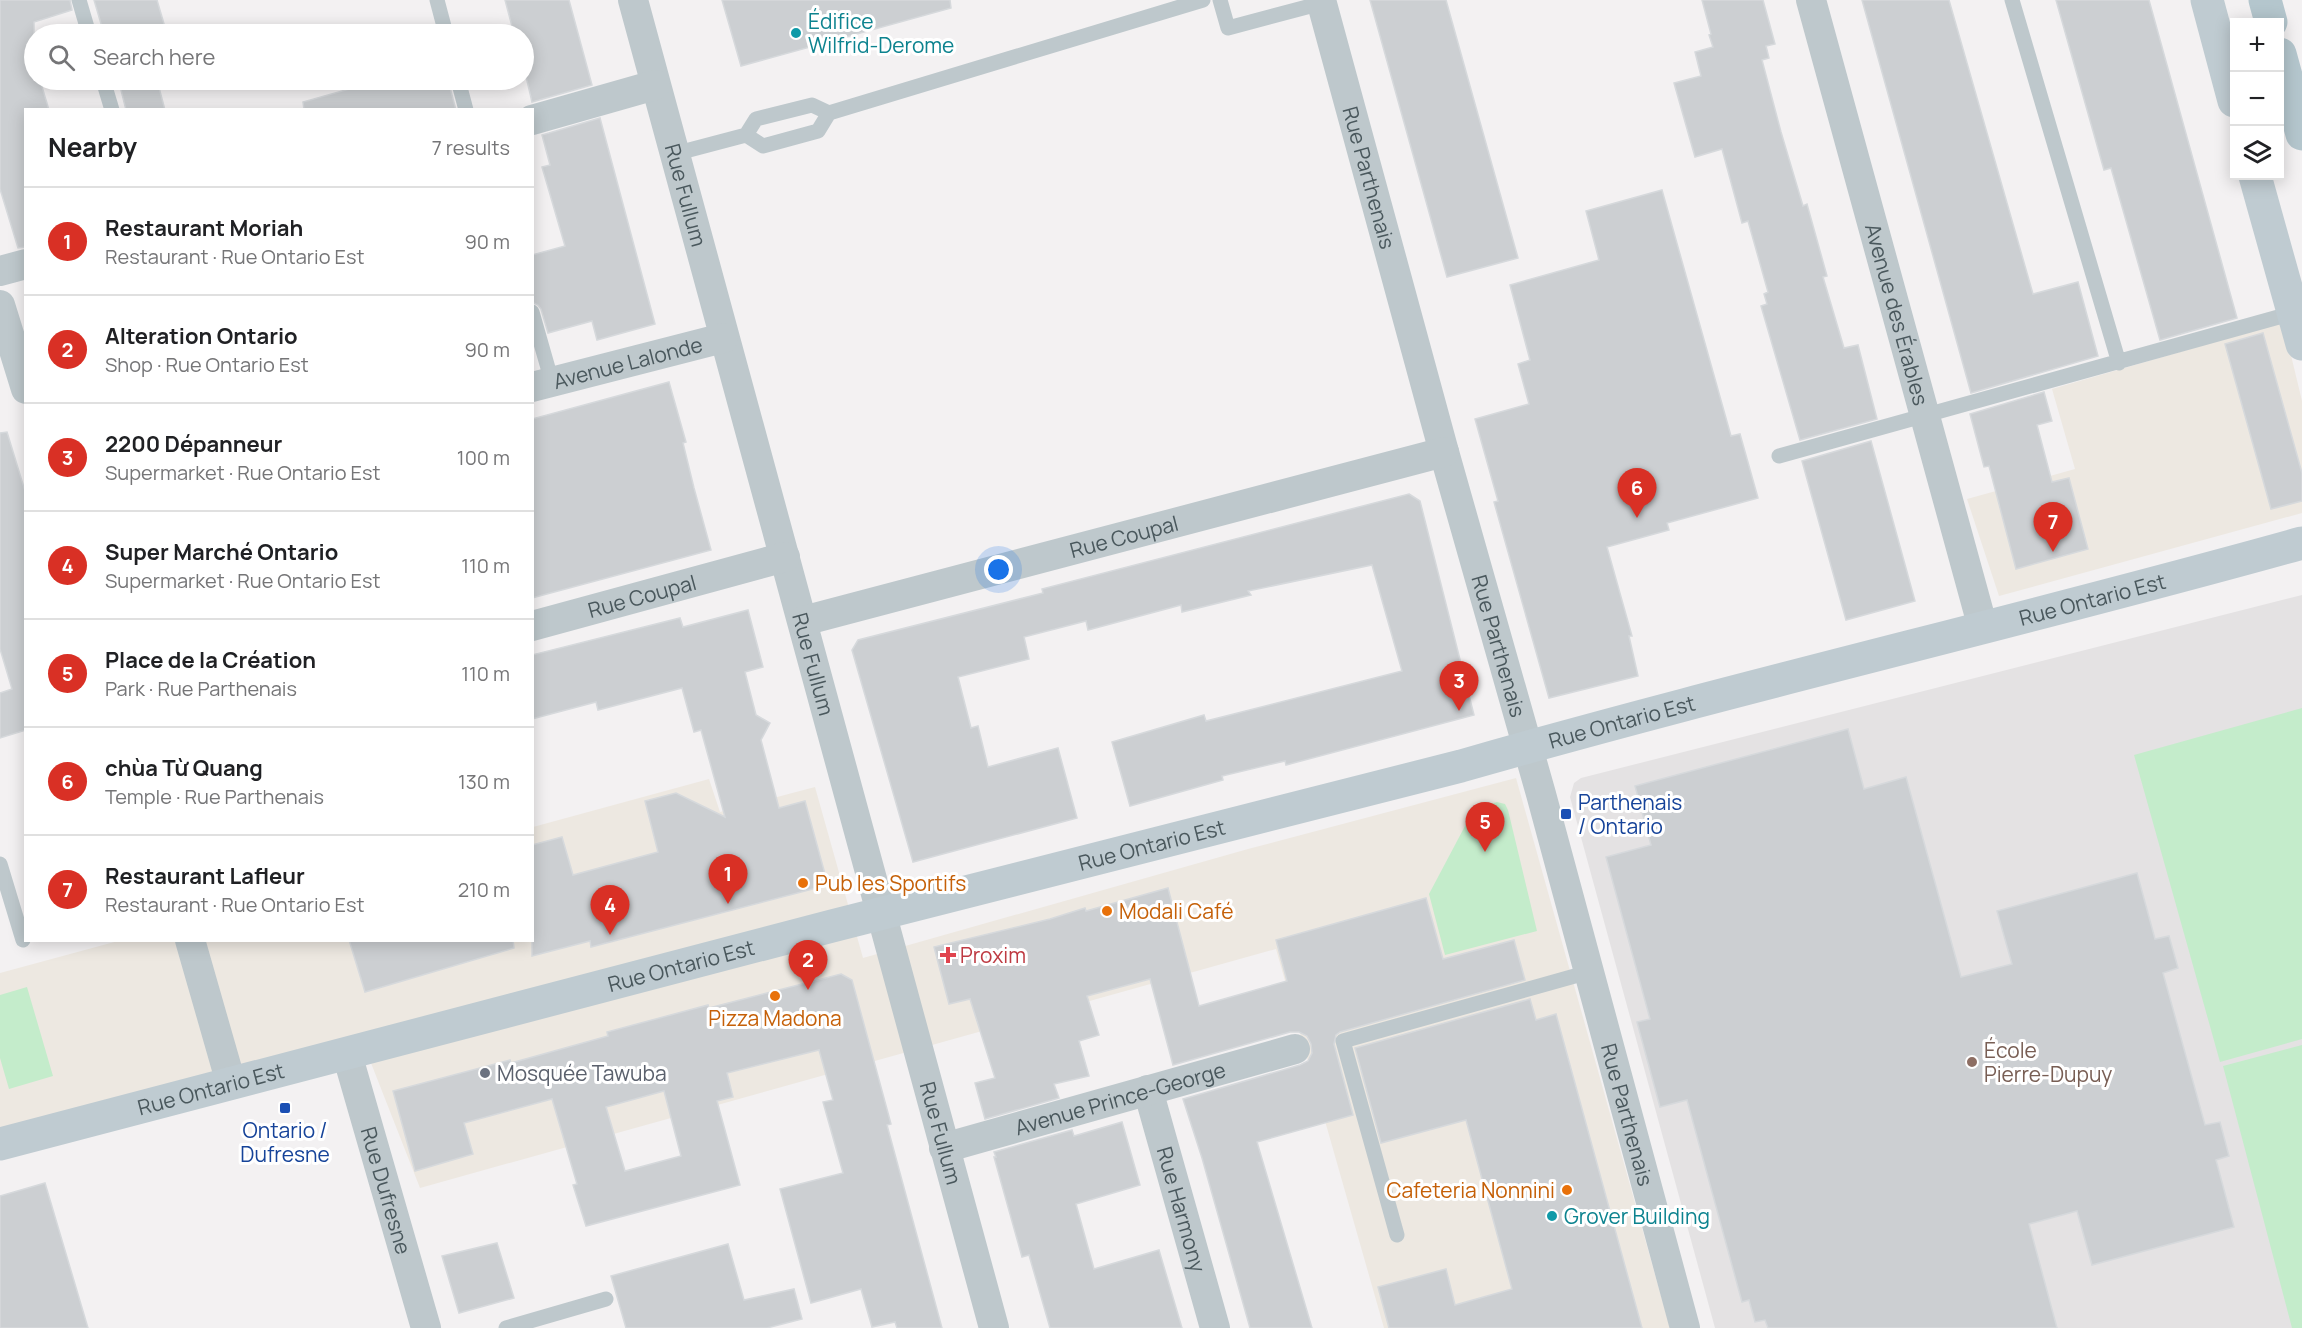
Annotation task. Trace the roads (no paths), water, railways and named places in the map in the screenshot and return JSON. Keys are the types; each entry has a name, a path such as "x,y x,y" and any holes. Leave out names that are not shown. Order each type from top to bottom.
{"main road":[{"path":"2207,0 2230,83"},
{"path":"2265,0 2270,18"},
{"path":"2284,69 2302,134"},
{"path":"2256,180 2302,344"},
{"name":"Rue Ontario Est","path":"0,1144 1461,766 1528,746 2302,543"}],"street":[{"name":"Rue Fullum","path":"633,0 723,338 803,621 994,1328"},
{"name":"Avenue des Érables","path":"1811,0 1983,628"},
{"name":"Rue Parthenais","path":"1321,1 1444,452 1528,746 1685,1328"},
{"path":"534,119 655,85"},
{"path":"0,271 24,265"},
{"path":"0,305 24,383"},
{"name":"Avenue Lalonde","path":"542,385 723,338"},
{"name":"Rue Coupal","path":"803,621 1444,452"},
{"name":"Rue Coupal","path":"534,625 785,557"},
{"path":"191,942 231,1083"},
{"name":"Avenue Prince-George","path":"944,1148 1295,1049"},
{"name":"Rue Dufresne","path":"347,1054 426,1328"},
{"name":"Rue Harmony","path":"1148,1090 1215,1328"}],"lane":[{"path":"79,0 86,24"},
{"path":"436,0 443,24"},
{"path":"746,135 763,146 818,131 829,113 1203,0"},
{"path":"1220,0 1228,28 1321,1"},
{"path":"2012,0 2119,363"},
{"path":"106,90 111,108"},
{"path":"461,90 465,108"},
{"path":"674,154 746,135 756,119 812,105 829,113"},
{"path":"1779,456 2293,313"},
{"path":"534,327 542,385"},
{"path":"0,864 24,940"},
{"path":"1397,1235 1343,1041 1589,972"},
{"path":"506,1328 606,1299"}],"place":[{"name":"Édifice Wilfrid-Derome","path":"796,33"},
{"name":"chùa Từ Quang","path":"1637,518"},
{"name":"Restaurant Lafleur","path":"2053,552"},
{"name":"2200 Dépanneur","path":"1459,711"},
{"name":"Parthenais / Ontario","path":"1566,814"},
{"name":"Place de la Création","path":"1485,852"},
{"name":"Pub les Sportifs","path":"803,883"},
{"name":"Restaurant Moriah","path":"728,904"},
{"name":"Modali Café","path":"1107,911"},
{"name":"Super Marché Ontario","path":"610,935"},
{"name":"Proxim","path":"948,955"},
{"name":"Alteration Ontario","path":"808,990"},
{"name":"Pizza Madona","path":"775,996"},
{"name":"École Pierre-Dupuy","path":"1972,1062"},
{"name":"Mosquée Tawuba","path":"485,1073"},
{"name":"Ontario / Dufresne","path":"285,1108"},
{"name":"Cafeteria Nonnini","path":"1567,1190"},
{"name":"Grover Building","path":"1552,1216"}]}
